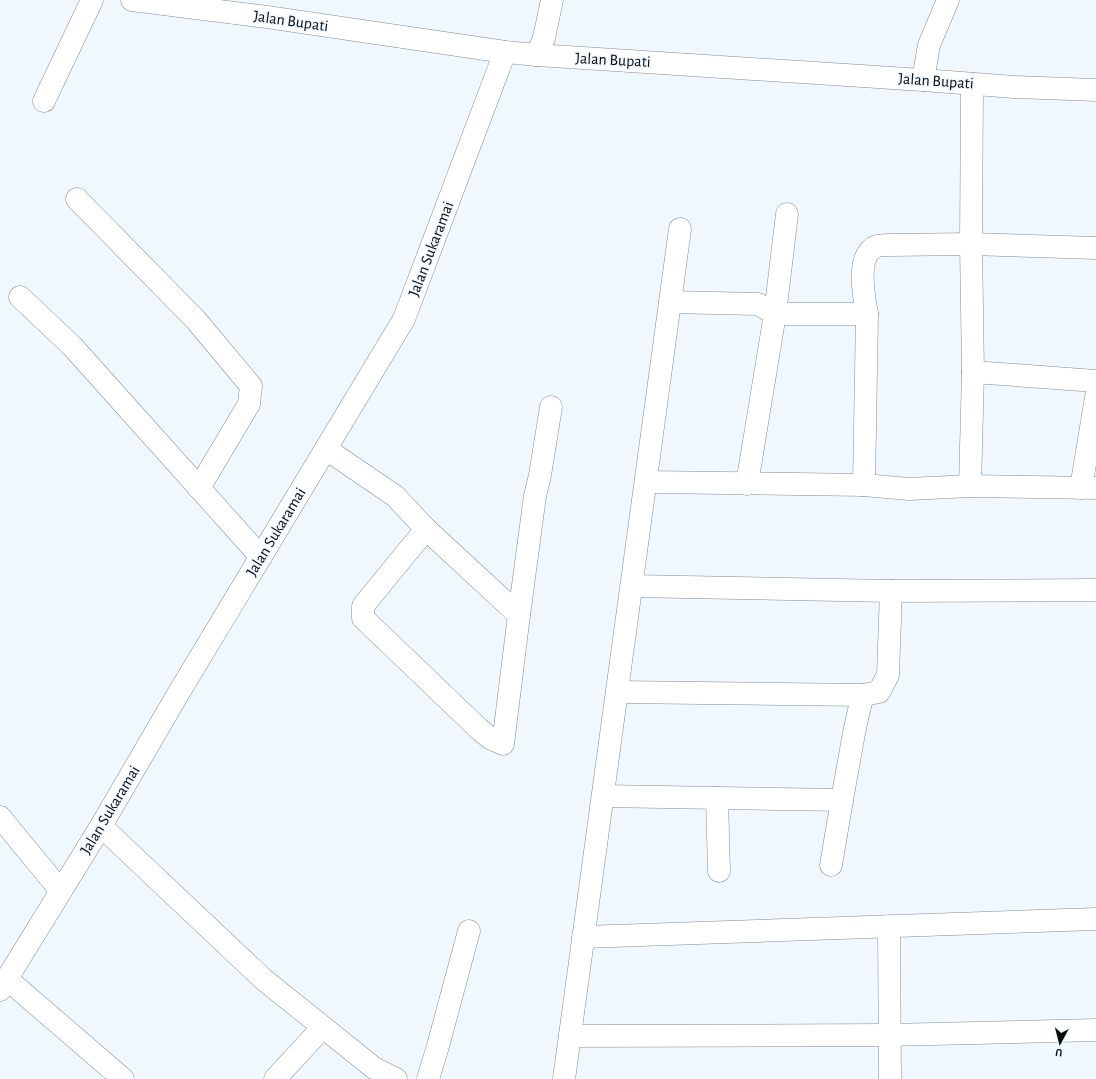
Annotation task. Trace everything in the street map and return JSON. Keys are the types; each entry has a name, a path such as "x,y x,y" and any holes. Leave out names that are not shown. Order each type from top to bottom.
{"street":[{"path":"44,101 92,0"},
{"name":"Jalan Bupati","path":"132,0 267,17 505,52 537,55 1014,87 1096,90"},
{"path":"537,55 544,38 552,0"},
{"path":"923,80 929,45 948,0"},
{"name":"Jalan Sukaramai","path":"3,985 102,826 178,694 404,319 505,52"},
{"path":"970,486 973,372 971,244 972,84"},
{"path":"77,199 195,319 251,386 249,404 199,488"},
{"path":"747,484 775,314 787,214"},
{"path":"564,1079 680,229"},
{"path":"864,485 867,314 863,287 864,261 870,251 876,246 890,245 971,244 1096,248"},
{"path":"20,297 72,346 261,557"},
{"path":"670,302 758,304 775,314 867,314"},
{"path":"973,372 1096,381"},
{"path":"646,482 864,485 909,489 970,486 1088,488 1096,397"},
{"path":"426,529 363,606 363,618 479,729 490,738 503,744 535,496 540,475 551,407"},
{"path":"326,449 395,496 426,529 519,615"},
{"path":"632,586 891,591 1096,590"},
{"path":"617,692 863,695 879,692 888,675 891,591"},
{"path":"831,865 842,800 863,695"},
{"path":"603,796 842,800"},
{"path":"717,798 719,871"},
{"path":"0,817 61,891"},
{"path":"102,826 263,979 374,1068 396,1079"},
{"path":"583,937 1096,919"},
{"path":"888,926 890,1079"},
{"path":"428,1079 469,931"},
{"path":"3,985 123,1079"},
{"path":"275,1079 323,1027"},
{"path":"570,1036 890,1035 1096,1030"}]}
